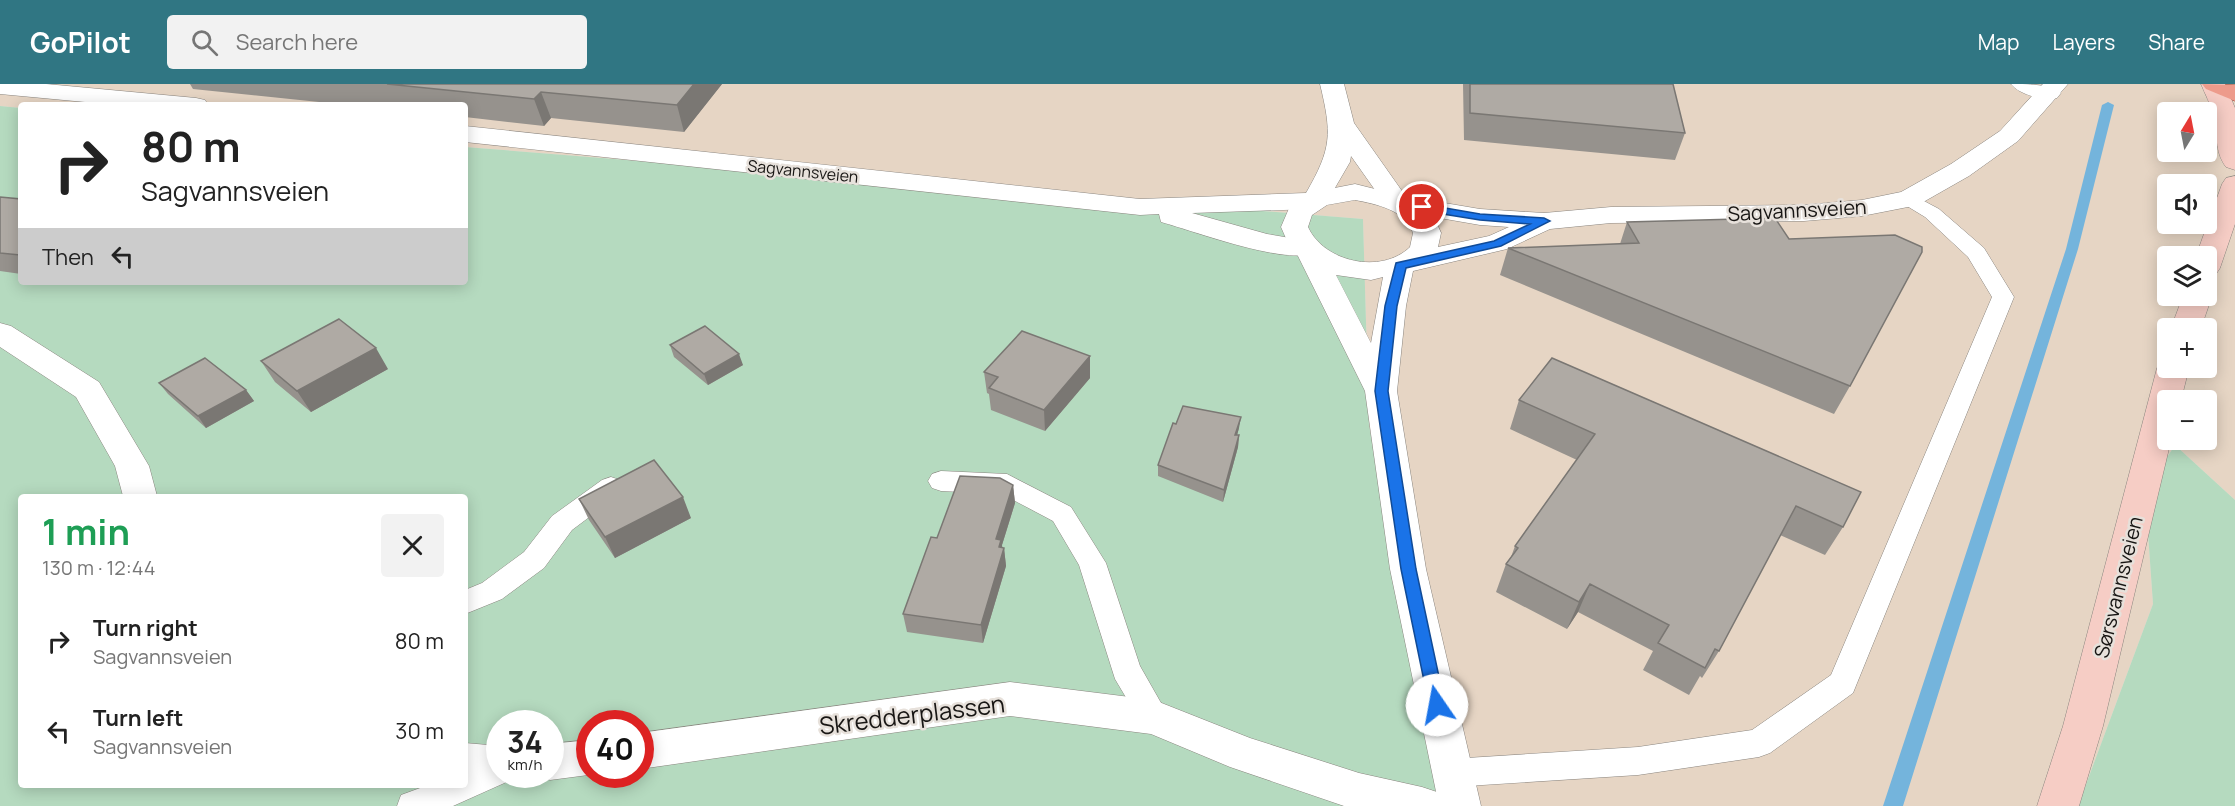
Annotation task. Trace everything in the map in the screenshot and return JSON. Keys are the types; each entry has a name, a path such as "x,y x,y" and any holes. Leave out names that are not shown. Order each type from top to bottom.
{"main road":[{"path":"2214,84 2235,94"},
{"path":"2214,84 2226,116 2229,146 2235,162"},
{"path":"2214,246 2235,184"},
{"name":"Sørsvannsveien","path":"2058,806 2084,726 2171,378"}],"street":[{"path":"1332,84 1342,123 1368,164 1399,202"},
{"name":"Sagvannsveien","path":"2023,84 2052,89"},
{"path":"0,87 163,102"},
{"name":"Sagvannsveien","path":"1399,202 1480,217 1544,221 1611,215 1803,213 1862,208 1909,199 1960,170 2009,136 2052,89"},
{"path":"1313,200 1336,162 1342,123"},
{"name":"Sagvannsveien","path":"468,134 1140,207 1313,200"},
{"path":"1307,251 1345,268 1364,271 1405,264 1422,252 1427,240 1425,227 1416,214 1399,202 1377,194 1355,192 1334,193 1313,200 1299,211 1294,222 1295,235 1307,251 1381,391"},
{"name":"Sagvannsveien","path":"1140,207 1265,242 1307,251"},
{"name":"Sagvannsveien","path":"1405,264 1497,243 1544,221"},
{"path":"1405,264 1391,306 1381,391 1408,569 1455,790"},
{"path":"0,333 88,390 132,466 139,494"},
{"name":"Skredderplassen","path":"654,749 1010,699 1154,717 1255,757 1359,792 1422,806"},
{"path":"468,761 486,763"}],"lane":[{"path":"1455,790 1759,743 1842,684 2002,297 1976,253 1932,213 1909,199"},
{"path":"941,482 1006,484 1062,514 1092,563 1126,670 1154,717"},
{"path":"468,601 492,591 534,560 562,523 611,487"},
{"path":"468,784 486,776"},
{"path":"413,806 459,788"}],"shaded area":[{"path":"0,84 2235,84 2235,500 2180,450 2217,450 2217,390 2157,390 2157,450 2172,450 2145,491 2153,604 2078,806 1468,806 1432,760 1369,425 1363,219 468,147 468,102 18,102 18,108 0,106"}],"green space":[{"path":"0,106 18,108 18,285 468,285 468,147 1363,219 1369,425 1432,759 1468,806 0,806"},
{"path":"2172,450 2180,450 2235,500 2235,806 2078,806 2153,604 2145,491"}],"building":[{"path":"387,84 694,84 677,105 541,92 534,99"},
{"path":"1470,84 1673,84 1685,133 1470,113"},
{"path":"0,197 18,199 18,255 0,253"},
{"path":"1775,218 1789,239 1895,235 1922,247 1922,252 1850,386 1508,248 1639,243 1627,222"},
{"path":"339,319 376,348 297,391 261,361"},
{"path":"705,326 739,354 704,374 670,345"},
{"path":"1022,331 1090,356 1044,410 989,388 998,377 984,372"},
{"path":"205,358 246,390 198,416 159,383"},
{"path":"1552,358 1861,492 1843,527 1796,506 1719,651 1715,649 1705,668 1658,643 1669,625 1590,584 1579,602 1506,564 1518,548 1515,546 1595,434 1519,400"},
{"path":"1183,406 1241,417 1235,435 1239,435 1224,490 1158,465 1173,423 1176,424"},
{"path":"654,460 683,497 605,537 579,499"},
{"path":"960,476 1000,478 1013,485 996,539 1001,540 999,547 1004,548 981,625 903,614 931,537 937,538"}],"waterway":[{"path":"1893,806 2072,249 2108,105"}],"route":[{"path":"1422,207 1480,217 1544,221 1497,243 1400,266 1391,306 1381,391 1408,569 1437,705"}]}
